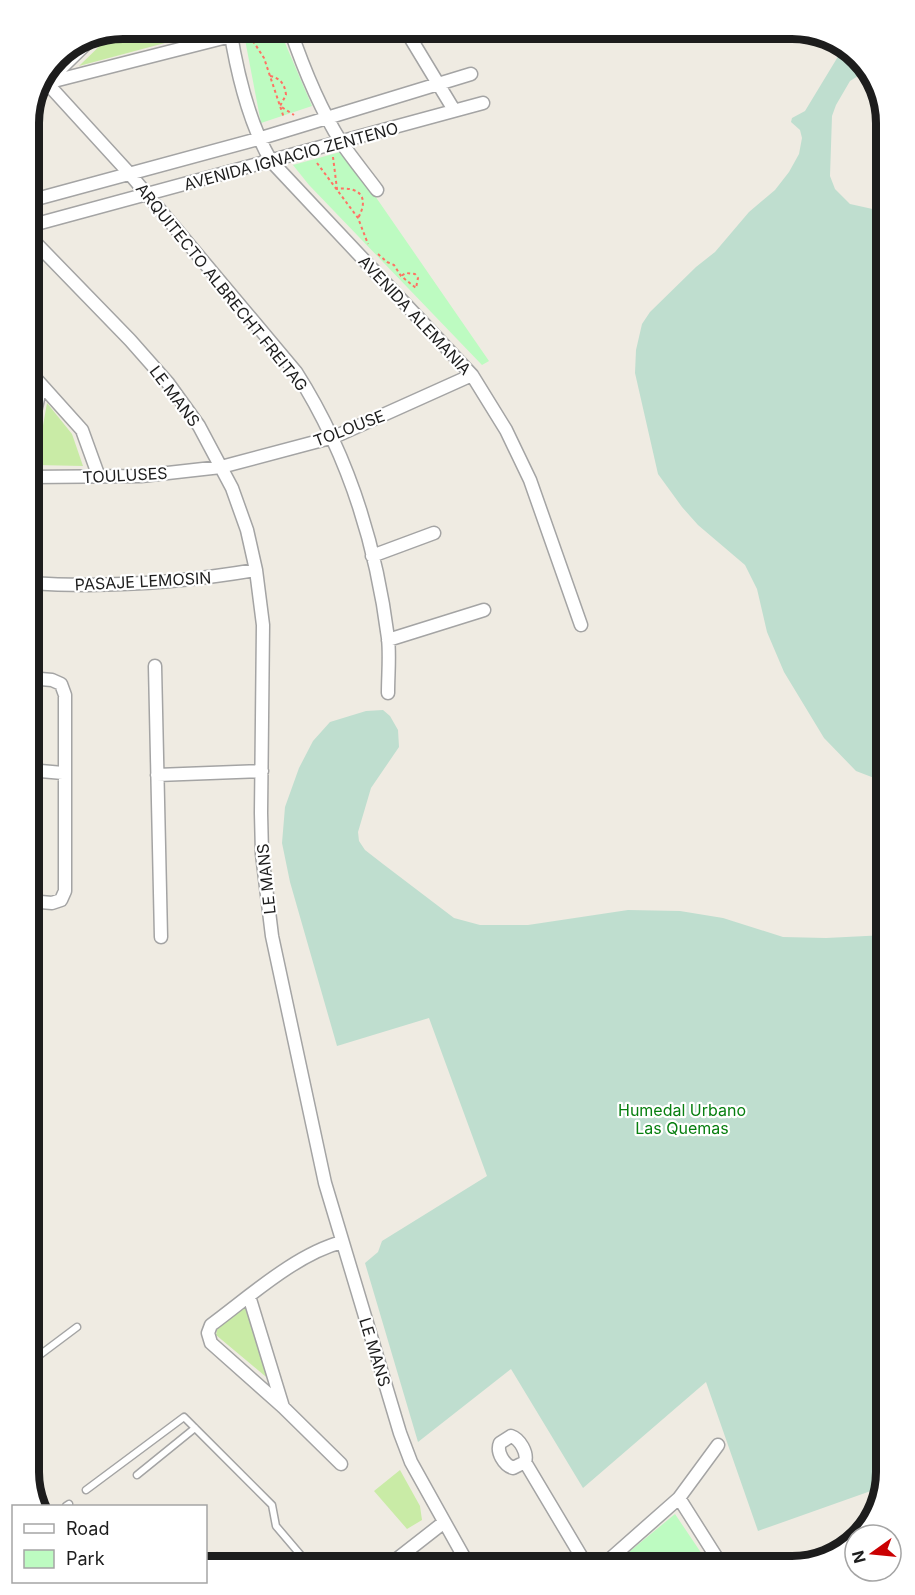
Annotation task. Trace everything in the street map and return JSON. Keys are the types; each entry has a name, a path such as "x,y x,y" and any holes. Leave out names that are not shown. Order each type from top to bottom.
{"street":[{"path":"51,80 204,39"},
{"path":"232,39 244,94 258,139"},
{"path":"294,39 337,143 377,190"},
{"path":"411,39 454,110"},
{"path":"59,69 72,57"},
{"name":"AVENIDA IGNACIO ZENTENO","path":"39,198 258,139 471,74"},
{"name":"ARQUITECTO ALBRECHT FREITAG","path":"48,86 129,173 296,372 315,402 334,437 351,481 372,556 388,640 388,693"},
{"name":"AVENIDA IGNACIO ZENTENO","path":"39,223 483,103"},
{"name":"AVENIDA ALEMANIA","path":"258,139 271,160 472,375 506,430 530,480 582,625"},
{"name":"LE MANS","path":"39,246 130,340 168,383 199,426 241,510 256,570 263,625 262,854 273,936 325,1183 402,1439 411,1462 463,1556"},
{"name":"TOLOUSE","path":"221,467 334,437 472,375"},
{"path":"39,383 82,430 99,477"},
{"path":"39,394 41,385"},
{"name":"TOULUSES","path":"39,477 141,476 221,467"},
{"path":"372,556 434,533"},
{"name":"PASAJE LEMOSIN","path":"39,583 141,585 218,577 256,570"},
{"path":"388,640 484,610"},
{"path":"155,666 161,937"},
{"path":"39,679 52,680 61,684 64,695 65,891 61,900 52,903 39,902"},
{"path":"39,771 63,773"},
{"path":"157,775 262,771"},
{"path":"341,1464 283,1407 211,1343 208,1333 211,1325 314,1251 342,1242"},
{"path":"249,1296 283,1407"},
{"path":"613,1556 679,1498 718,1445"},
{"path":"525,1462 581,1556"},
{"path":"679,1498 716,1556"},
{"path":"401,1556 443,1523"}],"lane":[{"path":"39,1355 76,1327"},
{"path":"86,1490 184,1417 272,1504 276,1526 302,1556"},
{"path":"137,1475 195,1428"}],"path":[{"path":"253,39 264,58 288,130"},
{"path":"270,76 282,82 286,89 286,95 280,106"},
{"path":"337,143 337,189"},
{"path":"308,151 358,218 368,244"},
{"path":"337,189 354,189 361,194 363,203 358,218"},
{"path":"376,252 394,266 401,276 416,288 418,278 415,274 411,272 401,276"}],"green space":[{"path":"123,39 180,39 79,66 104,41"},
{"path":"245,39 283,39 312,106 261,123"},
{"path":"840,54 862,76 850,81 832,116 830,176 835,189 850,204 876,210 876,779 856,771 824,738 784,672 767,632 757,589 745,565 698,525 658,474 635,373 636,350 642,324 650,312 696,267 715,252 749,212 775,190 789,172 799,154 802,138 800,130 791,122 792,118 805,111"},
{"path":"344,151 489,361 482,365 309,185 293,165"},
{"path":"47,403 72,434 83,466 39,465 39,448"},
{"name":"Humedal Urbano Las Quemas","path":"383,710 390,716 398,730 399,747 371,788 358,832 359,841 365,850 454,918 480,925 528,925 628,910 680,911 723,918 783,937 876,936 876,1472 874,1490 758,1531 706,1382 583,1488 511,1369 418,1442 365,1263 378,1252 382,1241 487,1176 429,1018 337,1046 290,882 282,843 285,807 299,768 313,741 330,722 366,711"},
{"path":"247,1303 271,1381 216,1335 218,1325"},
{"path":"400,1470 420,1506 422,1520 407,1529 374,1491"},
{"path":"675,1514 703,1556 624,1556"}]}
